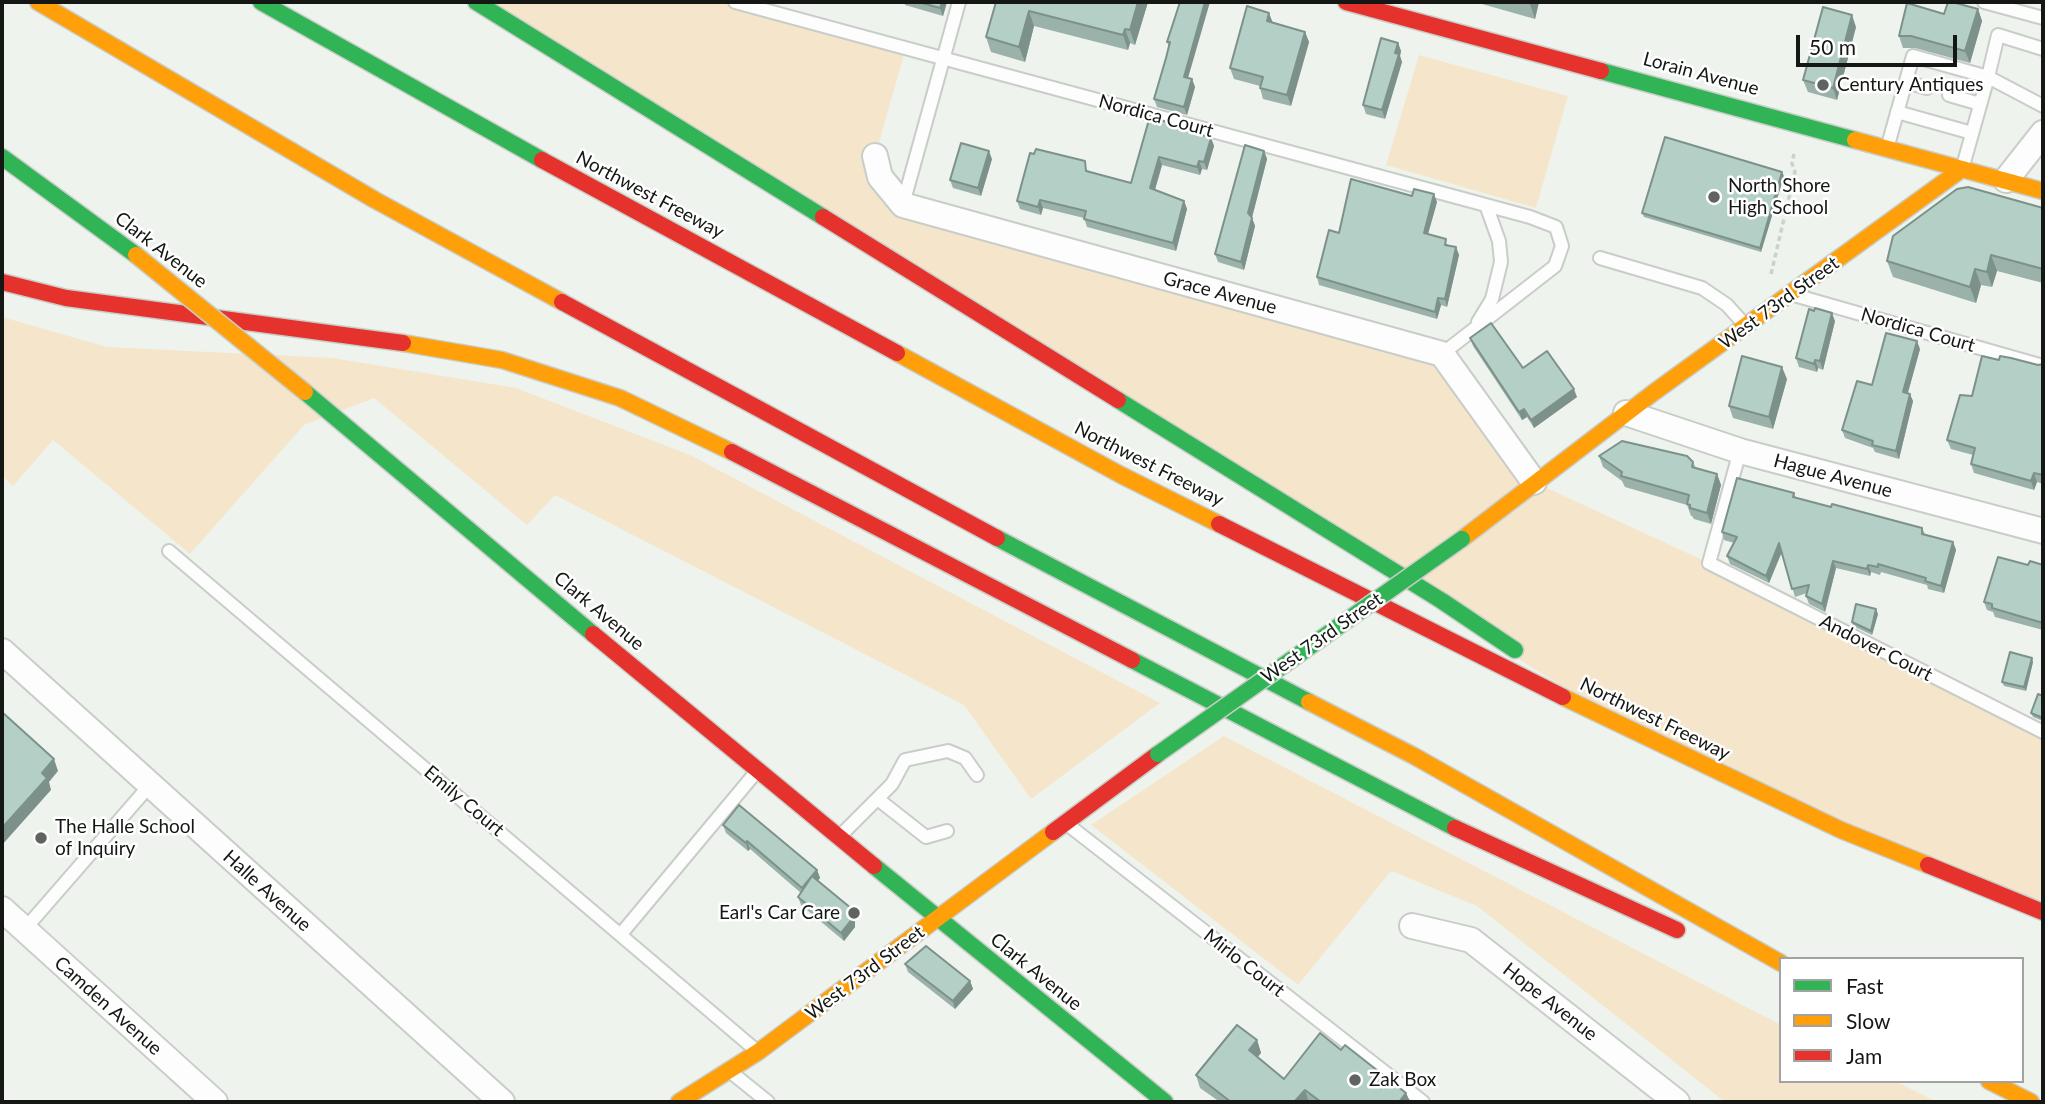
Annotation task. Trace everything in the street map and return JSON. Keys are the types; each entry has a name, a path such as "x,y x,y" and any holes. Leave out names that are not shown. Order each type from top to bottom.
{"main road":[{"path":"38,2 375,200 1100,594 1414,756 1779,963"},
{"name":"Northwest Freeway","path":"261,2 423,96 1121,475 1644,738 1841,830 2043,912"},
{"path":"476,2 1442,601 1644,738"},
{"name":"Lorain Avenue","path":"1346,2 2043,191"},
{"name":"Clark Avenue","path":"2,158 136,256 305,392 757,771 1165,1102"},
{"name":"West 73rd Street","path":"678,1102 758,1052 1158,754 1462,539 1626,413 1962,169"},
{"path":"2,282 79,300 454,351 514,363 620,398 673,421 1491,847 1693,937"},
{"path":"1730,954 1779,975"},
{"path":"1993,1083 2031,1102"}],"street":[{"path":"2006,180 2043,134"},
{"path":"875,156 880,177 903,205"},
{"name":"Grace Avenue","path":"903,205 1442,354"},
{"path":"1442,354 1534,482"},
{"name":"Hague Avenue","path":"1626,413 1740,451 2043,531"},
{"name":"Halle Avenue","path":"2,651 502,1102"},
{"name":"Camden Avenue","path":"2,909 215,1102"},
{"name":"Hope Avenue","path":"1412,926 1471,940 1677,1102"}],"lane":[{"name":"Nordica Court","path":"735,2 1550,223 1560,233 1562,246 1555,266 1465,337"},
{"path":"903,205 959,2"},
{"path":"1984,2 2043,18"},
{"path":"1962,169 1998,35 2043,49"},
{"path":"1887,149 1913,56 1987,77 2043,106"},
{"path":"1906,82 1927,88"},
{"path":"1949,95 1980,104"},
{"path":"1897,112 1972,133"},
{"path":"1442,354 1465,337 1485,314 1492,299 1501,262 1499,241 1486,205"},
{"path":"1600,258 1702,288 1727,305 1746,327"},
{"name":"Nordica Court","path":"1792,295 2043,366"},
{"name":"Andover Court","path":"1740,451 1709,563 2043,732"},
{"name":"Emily Court","path":"169,551 758,1052"},
{"path":"839,838 879,800 892,784 905,760 948,751 965,758 976,775"},
{"path":"621,934 757,771"},
{"path":"24,930 150,785"},
{"path":"879,800 926,837 947,831"},
{"name":"Mirlo Court","path":"1066,823 1423,1102"},
{"path":"729,1070 768,1102"}],"path":[{"path":"1769,282 1795,172 1791,163 1794,154"}],"shaded area":[{"path":"476,2 735,2 906,48 875,156 903,205 1442,354 1534,482 1709,563 2043,732 2043,912 1644,738"},
{"path":"1419,55 1568,96 1536,208 1386,165"},
{"path":"2,317 107,347 333,358 516,388 690,455 1160,703 1031,799 964,705 555,495 527,525 374,398 304,425 190,554 53,440 13,486 2,476"},
{"path":"1224,736 1779,1024 1779,1083 1899,1083 1937,1102 1725,1102 1477,906 1391,871 1298,985 1091,825"}],"building":[{"path":"918,2 942,2 940,8"},
{"path":"996,2 1138,2 1130,30 1125,29 1123,35 1029,11 1019,47 986,37"},
{"path":"1180,2 1205,2 1184,77 1192,79 1184,107 1154,99 1170,42 1167,42"},
{"path":"1948,2 1978,9 1965,51 1911,36 1899,36 1907,3 1944,14"},
{"path":"1247,6 1269,13 1267,21 1305,32 1287,95 1260,88 1263,77 1230,68"},
{"path":"1823,7 1852,15 1833,88 1803,80"},
{"path":"1381,38 1398,43 1395,53 1399,54 1382,110 1363,105"},
{"path":"1150,116 1211,138 1204,162 1199,161 1197,167 1159,157 1150,188 1184,201 1173,243 1084,219 1086,211 1040,200 1038,207 1017,201 1030,153 1034,154 1036,149 1085,161 1086,171 1131,183"},
{"name":"North Shore High School","path":"1665,137 1782,172 1760,248 1642,213"},
{"path":"961,143 989,151 978,188 950,180"},
{"path":"1245,145 1264,151 1248,213 1252,218 1241,262 1215,254"},
{"path":"1351,179 1412,196 1414,189 1434,194 1424,233 1446,239 1445,245 1456,247 1445,299 1438,298 1435,312 1317,277 1329,230 1339,233"},
{"path":"1968,187 2043,208 2043,269 1991,255 1987,272 1975,269 1970,287 1887,261 1893,236 1957,189"},
{"path":"1815,308 1832,313 1820,361 1815,360 1814,364 1796,358 1809,309 1814,311"},
{"path":"1491,323 1523,368 1547,351 1574,389 1531,420 1524,409 1519,412 1470,338"},
{"path":"1886,333 1917,341 1903,392 1910,394 1896,451 1872,445 1873,441 1842,430 1857,381 1872,385"},
{"path":"1742,356 1782,367 1769,417 1729,406"},
{"path":"1982,356 1999,360 2000,356 2043,364 2043,475 2034,473 2031,481 1971,464 1975,448 1947,440 1960,395 1972,396"},
{"path":"1622,441 1687,456 1693,462 1692,467 1717,474 1707,513 1690,508 1687,504 1689,495 1621,476 1622,472 1599,456"},
{"path":"1737,478 1794,493 1793,497 1831,507 1832,504 1922,528 1922,534 1953,542 1941,586 1925,581 1926,578 1878,564 1878,567 1868,565 1867,569 1833,561 1822,604 1806,596 1809,585 1792,589 1779,543 1766,576 1727,556 1737,537 1722,532"},
{"path":"1998,557 2028,565 2030,561 2043,565 2043,623 1992,608 1992,604 1984,602"},
{"path":"1856,604 1876,609 1871,631 1852,622"},
{"path":"2010,652 2032,658 2024,687 2002,682"},
{"path":"2038,694 2043,696 2043,718 2031,713"},
{"path":"2,712 54,759 42,773 47,778 2,828"},
{"path":"739,805 817,870 802,888 747,841 746,843 723,825"},
{"path":"812,876 852,909 852,919 841,933 798,897"},
{"path":"926,946 970,981 953,1001 905,964"},
{"path":"1237,1025 1257,1040 1249,1050 1284,1079 1320,1033 1341,1050 1345,1045 1406,1093 1399,1102 1321,1102 1305,1090 1294,1102 1231,1102 1196,1075"}],"traffic: fast":[{"path":"261,2 542,160"},
{"path":"476,2 823,217"},
{"path":"1601,71 1855,140"},
{"path":"2,157 136,255"},
{"path":"305,392 593,634"},
{"path":"1118,400 1442,601 1515,650"},
{"path":"997,538 1309,702"},
{"path":"1158,754 1462,539"},
{"path":"1132,660 1455,828"},
{"path":"874,866 1165,1102"}],"traffic: slow":[{"path":"38,2 375,200 562,302"},
{"path":"1855,140 2043,191"},
{"path":"1462,539 1653,393 1962,169"},
{"path":"136,255 305,392"},
{"path":"403,343 502,360 620,398 732,452"},
{"path":"897,353 1121,475 1219,524"},
{"path":"1563,697 1841,830 1928,865"},
{"path":"1309,702 1414,756 1779,962"},
{"path":"679,1102 758,1052 1053,832"},
{"path":"1993,1083 2031,1102"}],"traffic: jam":[{"path":"1346,2 1601,71"},
{"path":"542,160 897,353"},
{"path":"823,217 1118,400"},
{"path":"2,282 66,298 403,343"},
{"path":"562,302 997,538"},
{"path":"732,452 1132,660"},
{"path":"1219,524 1563,697"},
{"path":"593,634 874,866"},
{"path":"1053,832 1158,754"},
{"path":"1455,828 1677,930"},
{"path":"1928,865 2043,912"}],"place":[{"name":"Century Antiques","path":"1823,85"},
{"name":"North Shore High School","path":"1714,197"},
{"name":"The Halle School of Inquiry","path":"41,838"},
{"name":"Earl's Car Care","path":"854,913"},
{"name":"Zak Box","path":"1355,1080"}]}
